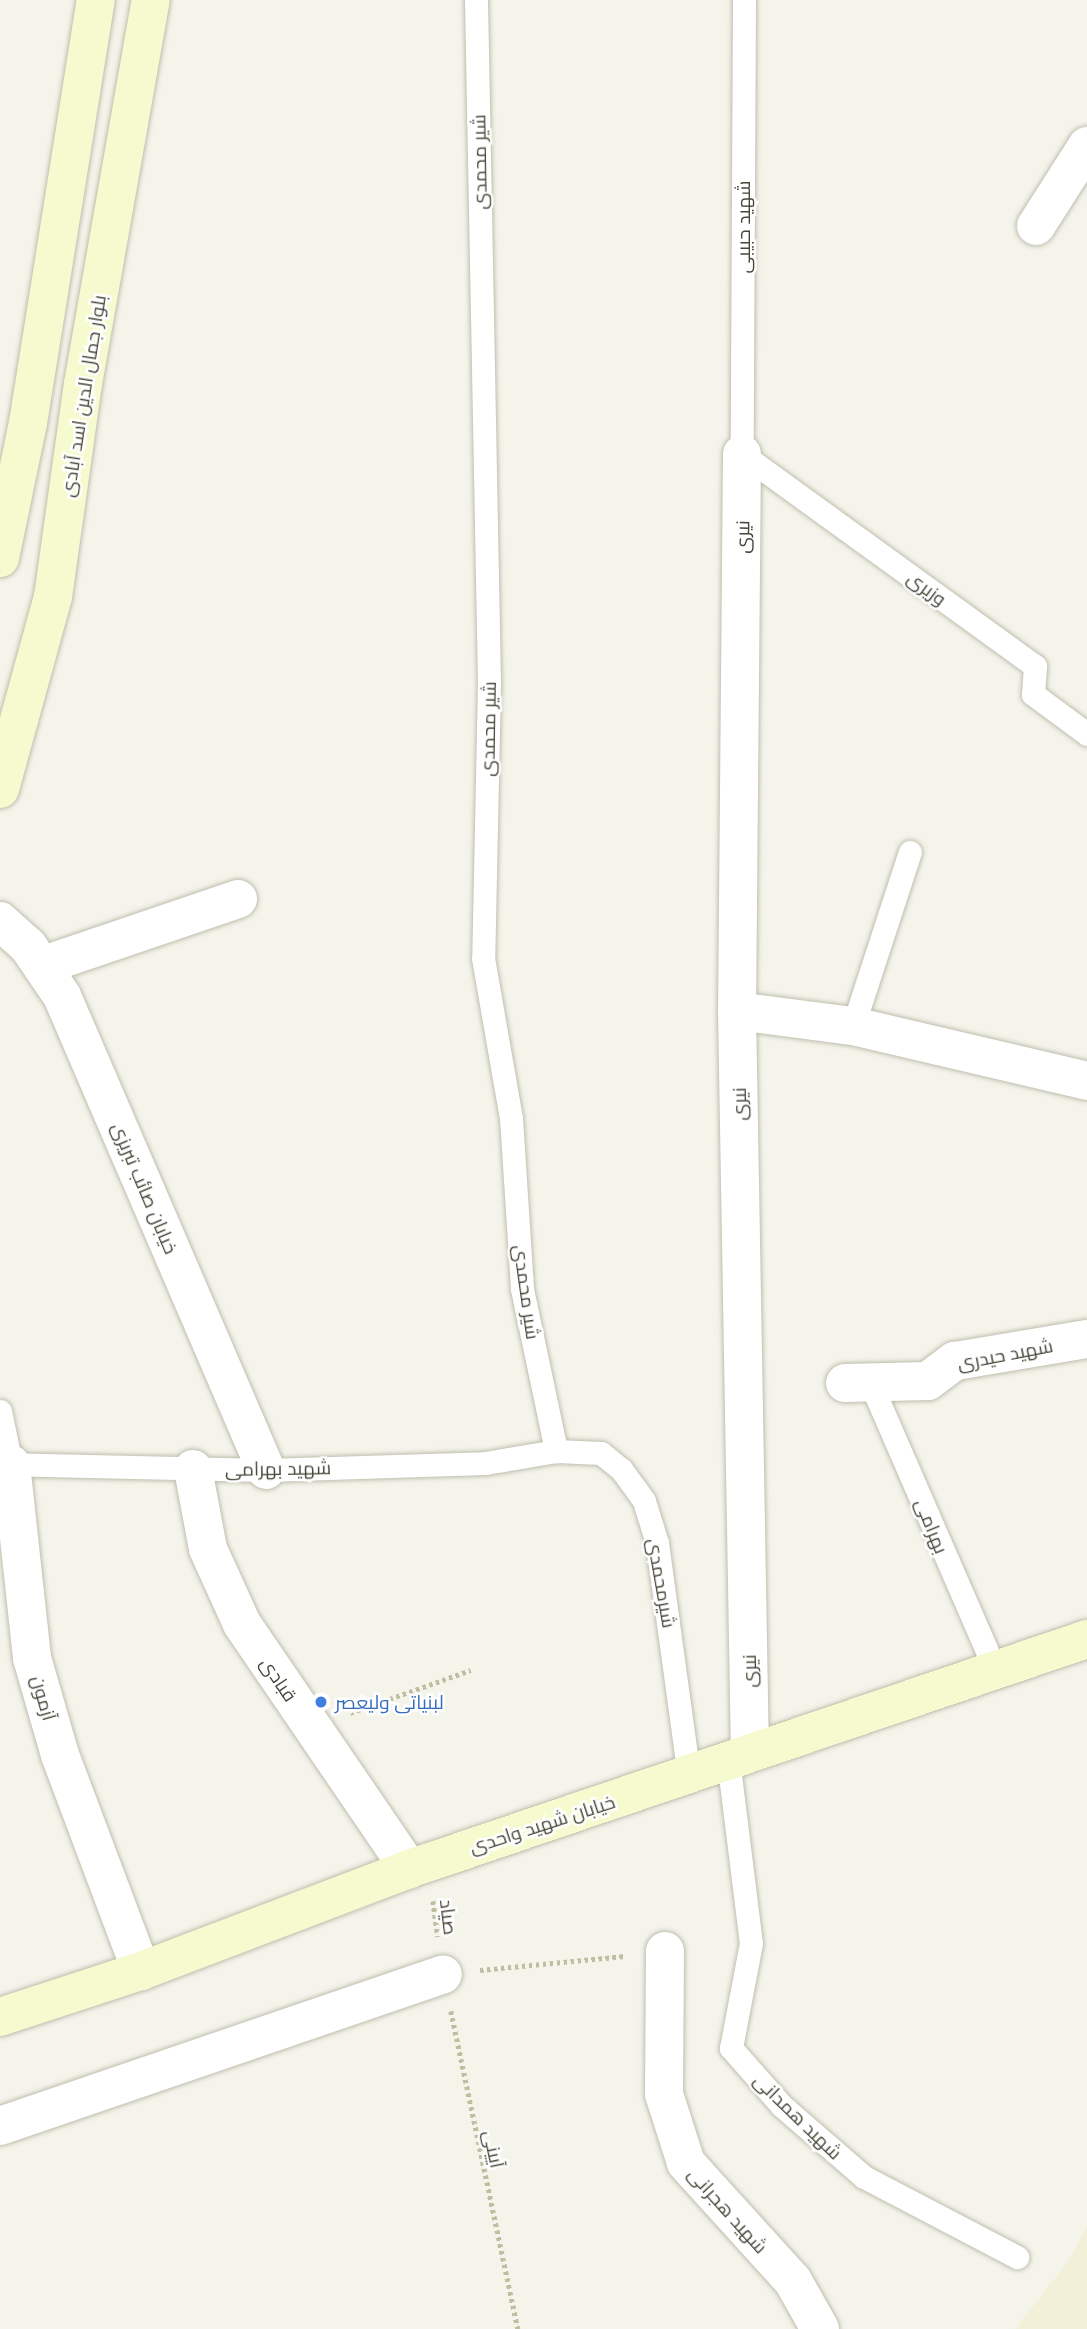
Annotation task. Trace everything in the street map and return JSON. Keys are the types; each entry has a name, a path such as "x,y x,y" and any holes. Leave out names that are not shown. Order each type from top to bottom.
{"main road":[{"path":"0,558 28,423 96,0"},
{"name":"بلوار جمال الدین اسد آبادی","path":"0,789 10,713 53,597 83,383 151,0"},
{"name":"خیابان شهید واحدی","path":"0,2017 141,1971 419,1866 1087,1639"}],"street":[{"path":"1035,226 1087,146"},
{"name":"نیری","path":"739,1756 737,1011 742,454"},
{"path":"44,965 238,900"},
{"name":"خیابان صائب تبریزی","path":"0,921 44,965 62,996 266,1470"},
{"path":"737,1011 853,1026 1087,1081"},
{"name":"شهید حیدری","path":"857,1382 928,1381 955,1361 1087,1339"},
{"name":"آزمون","path":"6,1464 32,1658 60,1755 141,1971"},
{"name":"قبادی","path":"193,1469 208,1549 242,1624 314,1729 419,1866"},
{"name":"شهید هجرانی","path":"665,1951 664,2094 685,2163 793,2281 820,2329"},
{"path":"0,2126 443,1974"}],"lane":[{"name":"شیر محمدی","path":"476,0 489,683 483,958 511,1118 522,1289 556,1451"},
{"name":"شهید حبیبی","path":"742,454 744,0"},
{"name":"وزیری","path":"742,454 1035,666 1033,694 1087,734"},
{"path":"853,1026 910,852"},
{"name":"بهرامی","path":"857,1382 995,1670"},
{"name":"آزمون","path":"0,1411 6,1464"},
{"name":"شهید بهرامی","path":"6,1464 266,1470 485,1463 556,1451"},
{"name":"شیرمحمدی","path":"556,1451 601,1453 621,1469 644,1501 657,1543 689,1776"},
{"name":"شهید همدانی","path":"739,1756 751,1943 731,2048 782,2106 864,2177 1017,2257"}],"path":[{"path":"314,1729 388,1697 471,1670"},
{"name":"صیاد","path":"419,1866 443,1974"},
{"path":"443,1974 665,1951"},
{"name":"آیینی","path":"443,1974 518,2329"}],"shaded area":[{"path":"1087,2226 1087,2329 1015,2329 1070,2259"}],"place":[{"name":"لبنیاتی ولیعصر","path":"321,1702"}]}
